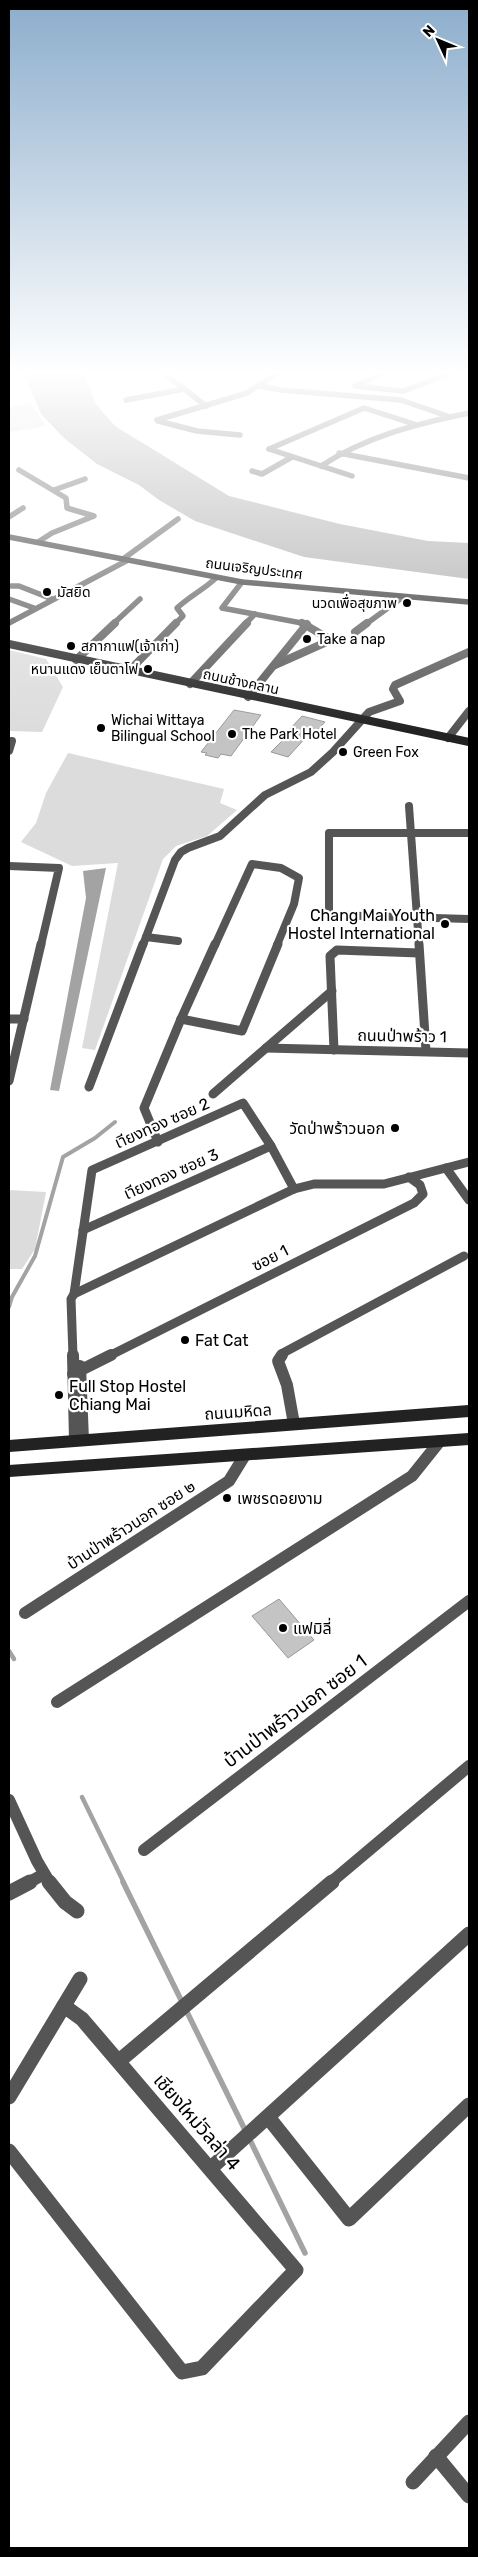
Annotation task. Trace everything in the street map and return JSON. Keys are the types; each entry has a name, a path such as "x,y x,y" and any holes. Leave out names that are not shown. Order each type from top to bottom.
{"street":[{"path":"38,542 52,533 94,516 67,508 68,499 58,492"},
{"path":"9,517 23,508"},
{"path":"9,623 126,559 178,519"},
{"name":"ถนนเจริญประเทศ","path":"9,537 242,582 469,602"},
{"path":"130,671 183,616 177,608 194,592 206,588 216,578"},
{"path":"242,582 222,608 307,624 331,640 272,667"},
{"path":"9,586 18,586 52,599"},
{"path":"356,632 403,597"},
{"path":"76,660 140,599"},
{"path":"9,600 34,608"},
{"path":"190,684 255,614"},
{"path":"248,697 307,624"},
{"name":"ถนนช้างคลาน","path":"9,644 248,697 469,742"},
{"path":"89,1087 175,860 181,852 216,839 265,795 311,772 333,752 361,719 373,710 400,701 393,689 395,685 469,652"},
{"path":"448,738 469,711"},
{"path":"9,751 10,741"},
{"path":"409,806 426,1051"},
{"path":"469,833 330,833 329,915 469,919"},
{"path":"158,1142 144,1108 181,1019 252,864 281,868 299,878 294,904 242,1031 181,1019"},
{"path":"9,866 59,868 9,1081"},
{"path":"146,938 178,941"},
{"path":"334,1050 330,956 337,950 419,954"},
{"path":"213,1094 332,991"},
{"path":"9,1019 24,1019"},
{"name":"ถนนป่าพร้าว 1","path":"266,1048 469,1053"},
{"name":"เาียงทอง ซอย 2","path":"83,1230 92,1170 243,1103 272,1146"},
{"path":"272,1146 294,1189"},
{"name":"เาียงทอง ซอย 3","path":"83,1230 272,1146"},
{"path":"74,1294 294,1189 314,1184 384,1184 469,1162"},
{"path":"446,1168 469,1200"},
{"name":"ซอย 1","path":"77,1372 414,1204 423,1194 420,1185 409,1177"},
{"path":"79,1440 77,1372 71,1299 74,1294 83,1230"},
{"path":"294,1424 287,1385 278,1361 283,1353 464,1256"},
{"name":"ถนนมหิดล","path":"9,1446 469,1411"},
{"path":"9,1470 469,1439"},
{"path":"57,1702 412,1476 440,1442"},
{"name":"บ้านป่าพร้าวนอก ซอย ๒","path":"25,1613 229,1481 245,1454"},
{"name":"บ้านป่าพร้าวนอก ซอย 1","path":"144,1850 469,1601"},
{"path":"119,2061 469,1766"},
{"path":"9,1800 44,1874 67,1905 77,1911"},
{"path":"9,1893 44,1874"},
{"path":"211,2168 469,1934"},
{"path":"9,2097 80,1979"},
{"name":"เชียงใหม่วิลล่า 4","path":"9,2151 182,2372 202,2368 296,2270 119,2061 82,2019 64,2006"},
{"path":"268,2117 348,2219 469,2105"},
{"path":"413,2482 469,2422"},
{"path":"436,2456 469,2496"}],"shaded area":[{"path":"149,492 223,492 229,496 340,524 428,541 469,543 469,579 304,557 195,521"},
{"path":"9,650 46,659 63,687 42,732 9,731"},
{"path":"68,753 224,789 220,803 237,810 207,836 176,846 163,859 95,1050 82,1048 118,863 72,866 21,842 36,823 46,793"},
{"path":"106,868 59,1091 50,1090 86,898 83,871"},
{"path":"9,1190 46,1192 35,1249 22,1269 9,1269"}],"building":[{"name":"The Park Hotel","path":"234,710 261,715 231,756 221,754 218,758 205,755 207,753 201,752"},
{"path":"302,716 325,722 313,735 309,734 288,757 271,752 292,731 289,730"},
{"name":"แฟมิลี่","path":"279,1599 314,1640 288,1658 252,1616"}],"waterway":[{"path":"9,1307 12,1297 35,1256 63,1157 95,1138 115,1122"},
{"path":"9,1651 14,1659"},
{"path":"82,1797 124,1883"},
{"path":"123,1882 183,2004"},
{"path":"186,2010 246,2132"},
{"path":"249,2138 305,2253"}],"place":[{"name":"มัสยิด","path":"47,592"},
{"name":"นวดเพื่อสุขภาพ","path":"407,603"},
{"name":"Take a nap","path":"307,639"},
{"name":"สภากาแฟ(เจ้าเก่า)","path":"71,646"},
{"name":"หนานแดง เย็นตาโฟ","path":"148,669"},
{"name":"Wichai Wittaya Bilingual School","path":"101,728"},
{"name":"The Park Hotel","path":"232,734"},
{"name":"Green Fox","path":"343,752"},
{"name":"Chang Mai Youth Hostel International","path":"445,924"},
{"name":"วัดป่าพร้าวนอก","path":"395,1128"},
{"name":"Fat Cat","path":"185,1340"},
{"name":"Full Stop Hostel Chiang Mai","path":"59,1395"},
{"name":"เพชรดอยงาม","path":"227,1498"},
{"name":"แฟมิลี่","path":"283,1628"}]}
